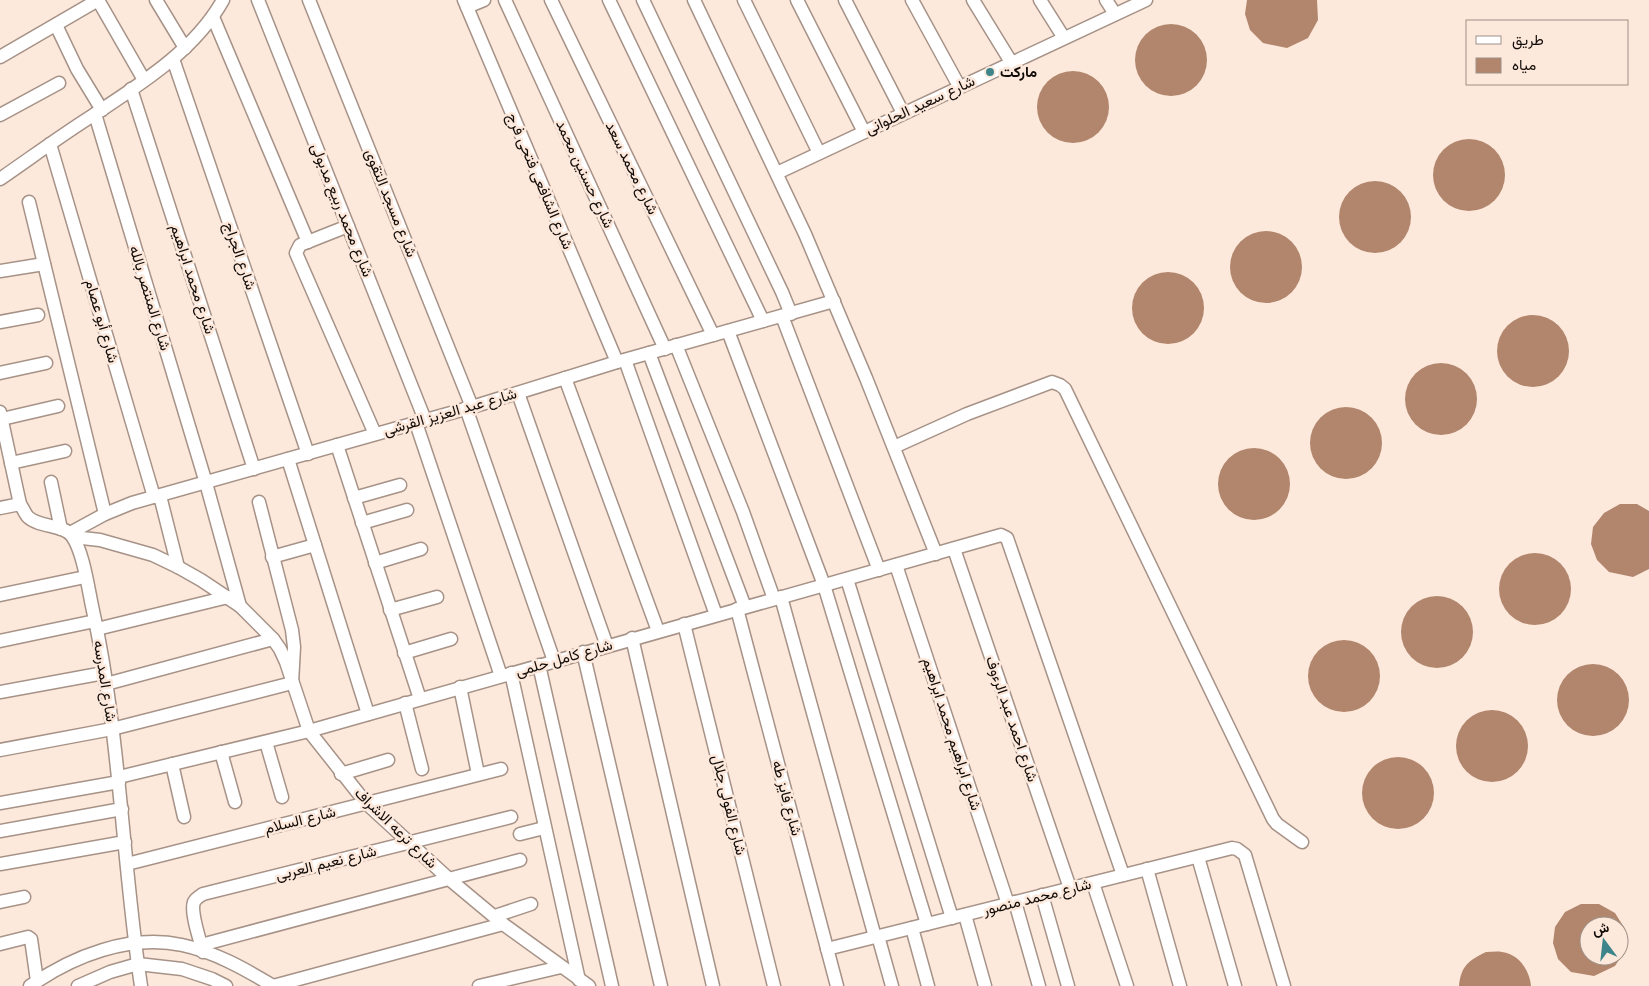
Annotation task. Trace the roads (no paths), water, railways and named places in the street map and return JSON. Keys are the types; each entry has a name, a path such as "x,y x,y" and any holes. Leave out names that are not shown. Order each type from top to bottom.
{"street":[{"path":"0,58 98,0 144,80"},
{"path":"156,0 185,48"},
{"name":"شارع محمد ربيع مدبولى","path":"258,0 348,226 420,421 506,674 579,982"},
{"name":"شارع مسجد التقوى","path":"309,0 469,408 554,661"},
{"path":"465,4 484,0"},
{"name":"شارع حسنين محمد","path":"505,0 671,347 736,495 778,598 892,986"},
{"name":"شارع محمد سعد","path":"551,0 713,335"},
{"path":"609,0 762,321"},
{"path":"644,0 782,292 786,315 879,570"},
{"path":"694,0 777,173 834,301 936,554"},
{"path":"744,0 819,153"},
{"path":"797,0 864,132"},
{"path":"845,0 903,113"},
{"path":"912,0 960,86"},
{"path":"973,0 1011,62"},
{"path":"1040,0 1064,38"},
{"path":"1106,0 1115,14"},
{"name":"شارع سعيد الحلوانى","path":"777,173 1143,1"},
{"name":"شارع الشافعى فتحى فرج","path":"465,4 621,361 716,615"},
{"path":"0,179 173,59 185,48 217,6"},
{"path":"217,6 308,242"},
{"name":"شارع المنتصر بالله","path":"56,25 98,112 206,482 240,606"},
{"name":"شارع الجراج","path":"173,59 308,454"},
{"path":"0,115 59,83"},
{"name":"شارع محمد ابراهيم","path":"131,89 254,469"},
{"name":"شارع أبو عصام","path":"50,144 178,567"},
{"path":"29,202 106,514"},
{"path":"348,226 300,245 296,250 375,434"},
{"path":"0,271 44,264"},
{"name":"شارع عبد العزيز القرشى","path":"68,533 106,514 157,496 469,408 621,361 834,301"},
{"path":"0,322 38,315"},
{"path":"728,331 824,585 927,924"},
{"name":"شارع فايز طه","path":"650,353 741,608 837,986"},
{"path":"0,373 46,362"},
{"path":"565,378 658,631"},
{"path":"894,447 966,414 1052,382 1065,389 1273,819 1302,842"},
{"path":"518,393 607,646"},
{"path":"58,406 1,416 2,435 20,504 27,516 36,523 68,533"},
{"path":"337,445 420,699"},
{"path":"7,460 65,451"},
{"path":"288,459 368,714"},
{"name":"شارع المدرسه","path":"51,482 85,577 96,625 119,780 134,943 142,986"},
{"path":"354,498 400,485"},
{"path":"0,750 112,728 292,683 294,648 292,630 260,502"},
{"path":"0,508 20,504"},
{"path":"362,523 407,510"},
{"name":"شارع ترعه الاشراف","path":"68,533 127,546 153,555 178,567 240,606 273,639 280,649 309,731 341,774 366,803 449,879 579,982"},
{"name":"شارع كامل حلمى","path":"0,803 119,780 172,764 309,731 632,638 997,536 1005,536 1123,875"},
{"path":"272,556 315,545"},
{"path":"375,563 421,549"},
{"name":"شارع احمد عبد الرءوف","path":"954,549 1070,888"},
{"name":"شارع ابراهيم محمد ابراهيم","path":"896,565 1039,986"},
{"path":"0,582 1,595 85,577"},
{"path":"847,578 952,918"},
{"path":"0,640 96,625 228,597"},
{"path":"390,610 437,597"},
{"name":"شارع الفولى جلال","path":"684,624 774,986"},
{"path":"632,638 714,986"},
{"path":"0,692 105,678 273,639"},
{"path":"404,653 451,639"},
{"path":"583,652 661,986"},
{"path":"539,665 612,986"},
{"path":"460,687 478,774"},
{"path":"405,703 422,769"},
{"path":"266,742 282,797"},
{"path":"222,752 235,802"},
{"path":"341,774 388,760"},
{"path":"172,764 184,818"},
{"name":"شارع السلام","path":"127,864 501,769"},
{"path":"0,831 122,809"},
{"name":"شارع نعيم العربى","path":"202,948 193,910 194,903 203,894 511,817"},
{"path":"520,834 544,828"},
{"path":"0,864 125,842"},
{"name":"شارع محمد منصور","path":"827,949 1232,848 1245,855 1284,986"},
{"path":"1198,857 1235,986"},
{"path":"202,948 520,860"},
{"path":"1147,869 1180,986"},
{"path":"1093,883 1127,986"},
{"path":"1042,895 1068,986"},
{"path":"0,902 24,897"},
{"path":"34,984 55,969 85,956 134,943 160,942 202,948 273,986 499,920 531,904"},
{"path":"965,915 986,986"},
{"path":"912,928 928,986"},
{"path":"0,944 31,939 34,984"},
{"path":"84,984 110,972 138,964 182,969 226,986"},
{"path":"479,986 561,967"}],"water":[{"path":"1247,0 1317,0 1318,20 1308,38 1287,48 1263,43 1250,30 1245,14"},
{"path":"1171,24 1185,27 1197,34 1204,46 1207,60 1204,74 1197,86 1185,93 1171,96 1157,93 1145,86 1138,74 1135,60 1138,46 1145,34 1157,27"},
{"path":"1073,71 1087,74 1099,81 1106,93 1109,107 1106,121 1099,133 1087,140 1073,143 1059,140 1047,133 1040,121 1037,107 1040,93 1047,81 1059,74"},
{"path":"1469,139 1483,142 1495,149 1502,161 1505,175 1502,189 1495,201 1483,208 1469,211 1455,208 1443,201 1436,189 1433,175 1436,161 1443,149 1455,142"},
{"path":"1375,181 1389,184 1401,191 1408,203 1411,217 1408,231 1401,243 1389,250 1375,253 1361,250 1349,243 1342,231 1339,217 1342,203 1349,191 1361,184"},
{"path":"1266,231 1280,234 1292,241 1299,253 1302,267 1299,281 1292,293 1280,300 1266,303 1252,300 1240,293 1233,281 1230,267 1233,253 1240,241 1252,234"},
{"path":"1168,272 1182,275 1194,282 1201,294 1204,308 1201,322 1194,334 1182,341 1168,344 1154,341 1142,334 1135,322 1132,308 1135,294 1142,282 1154,275"},
{"path":"1533,315 1547,318 1559,325 1566,337 1569,351 1566,365 1559,377 1547,384 1533,387 1519,384 1507,377 1500,365 1497,351 1500,337 1507,325 1519,318"},
{"path":"1441,363 1455,366 1467,373 1474,385 1477,399 1474,413 1467,425 1455,432 1441,435 1427,432 1415,425 1408,413 1405,399 1408,385 1415,373 1427,366"},
{"path":"1346,407 1360,410 1372,417 1379,429 1382,443 1379,457 1372,469 1360,476 1346,479 1332,476 1320,469 1313,457 1310,443 1313,429 1320,417 1332,410"},
{"path":"1254,448 1268,451 1280,458 1287,470 1290,484 1287,498 1280,510 1268,517 1254,520 1240,517 1228,510 1221,498 1218,484 1221,470 1228,458 1240,451"},
{"path":"1620,504 1637,504 1649,511 1649,569 1633,577 1609,572 1597,560 1591,544 1593,527 1604,513"},
{"path":"1535,553 1549,556 1561,563 1568,575 1571,589 1568,603 1561,615 1549,622 1535,625 1521,622 1509,615 1502,603 1499,589 1502,575 1509,563 1521,556"},
{"path":"1437,596 1451,599 1463,606 1470,618 1473,632 1470,646 1463,658 1451,665 1437,668 1423,665 1411,658 1404,646 1401,632 1404,618 1411,606 1423,599"},
{"path":"1344,640 1358,643 1370,650 1377,662 1380,676 1377,690 1370,702 1358,709 1344,712 1330,709 1318,702 1311,690 1308,676 1311,662 1318,650 1330,643"},
{"path":"1593,664 1607,667 1619,674 1626,686 1629,700 1626,714 1619,726 1607,733 1593,736 1579,733 1567,726 1560,714 1557,700 1560,686 1567,674 1579,667"},
{"path":"1492,710 1506,713 1518,720 1525,732 1528,746 1525,760 1518,772 1506,779 1492,782 1478,779 1466,772 1459,760 1456,746 1459,732 1466,720 1478,713"},
{"path":"1398,757 1412,760 1424,767 1431,779 1434,793 1431,807 1424,819 1412,826 1398,829 1384,826 1372,819 1365,807 1362,793 1365,779 1372,767 1384,760"},
{"path":"1581,904 1599,904 1615,913 1617,916 1579,916 1579,966 1615,966 1594,976 1571,972 1558,959 1553,943 1555,927 1565,912"},
{"path":"1486,952 1508,953 1514,956 1526,969 1531,986 1459,986 1462,973 1467,964"}],"place":[{"name":"ماركت","path":"990,72"}]}
